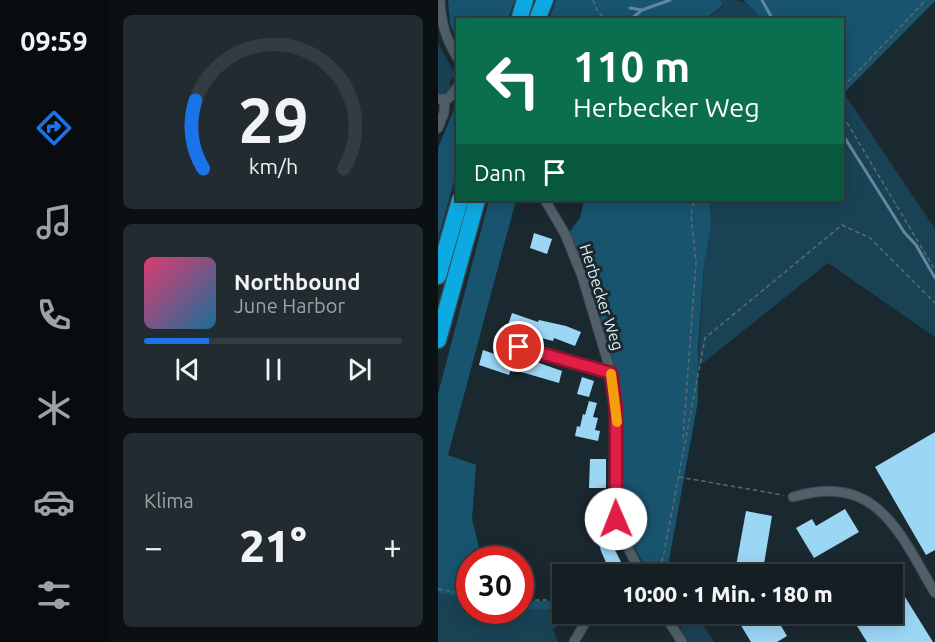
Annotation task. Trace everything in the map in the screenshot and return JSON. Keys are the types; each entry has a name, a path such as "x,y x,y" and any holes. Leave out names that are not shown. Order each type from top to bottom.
{"highway":[{"path":"520,18 525,0"},
{"path":"538,18 544,0"},
{"path":"438,276 460,201"},
{"path":"438,340 477,201"}],"street":[{"path":"440,0 440,29 456,56"},
{"path":"438,128 444,113 442,99 452,96 456,89"},
{"name":"Herbecker Weg","path":"546,201 565,234 582,276 611,373 616,409 616,519 636,564"},
{"path":"793,496 817,490 859,496 872,504 898,530 935,593"},
{"path":"574,642 584,624"},
{"path":"670,624 682,642"}],"lane":[{"name":"Herbecker Weg","path":"499,341 611,373"}],"path":[{"path":"592,0 598,12 605,18"},
{"path":"844,86 927,0"},
{"path":"844,118 935,270"},
{"path":"659,564 663,558 682,447 696,263 691,215 694,201"},
{"path":"682,447 705,338 842,225 870,238 935,303"},
{"path":"678,477 793,496"},
{"path":"438,589 456,592"},
{"path":"534,600 552,600"}],"shaded area":[{"path":"448,0 515,0 508,18 456,18 456,39 450,24"},
{"path":"556,0 721,0 723,5 707,18 549,18"},
{"path":"721,0 744,2 760,18 708,18 723,6"},
{"path":"743,0 935,0 844,93 844,18 760,18"},
{"path":"438,43 456,75 450,81 450,90 444,96 438,94"},
{"path":"844,93 935,229 935,337 828,263 698,367 704,265 711,228 710,201 844,201"},
{"path":"456,104 456,176 438,239 438,148"},
{"path":"489,201 516,201 448,455 476,465 472,519 479,546 456,546 456,597 438,593 438,394"},
{"path":"584,201 710,201 711,228 704,265 698,349 698,401 668,564 643,564 621,519 619,402 611,354 586,273 569,233 580,218"},
{"path":"438,593 456,597 456,624 534,624 534,609 552,609 552,624 558,624 553,630 558,642 438,642"},
{"path":"534,601 552,601 552,609 534,610"},
{"path":"680,624 703,624 714,642 688,642 680,629 682,628"}],"building":[{"path":"534,233 552,239 547,254 530,248"},
{"path":"512,313 538,322 539,320 566,326 581,332 575,346 554,338 553,341 526,334 507,328"},
{"path":"483,350 526,365 528,359 562,371 559,383 511,369 509,375 479,365"},
{"path":"582,377 594,381 589,397 577,394"},
{"path":"589,401 597,403 593,417 598,418 595,430 600,431 598,441 575,436 577,426 580,427"},
{"path":"935,432 935,550 926,555 875,467"},
{"path":"590,459 606,459 606,488 589,488"},
{"path":"603,506 615,550 622,564 607,564 590,510"},
{"path":"845,509 859,532 814,558 796,528 812,519 816,526"},
{"path":"746,511 772,516 764,564 736,564"},
{"path":"903,594 933,642 867,642 856,624 903,624"},
{"path":"740,624 780,624 787,636 777,642 751,642"}],"waterway":[{"path":"632,18 642,10 670,0"},
{"path":"762,0 772,18"},
{"path":"630,8 642,10"},
{"path":"844,137 904,232 916,245 935,278"}],"slow traffic":[{"path":"611,374 617,422"}],"route":[{"path":"519,347 611,373 616,409 618,456 616,519"}]}
